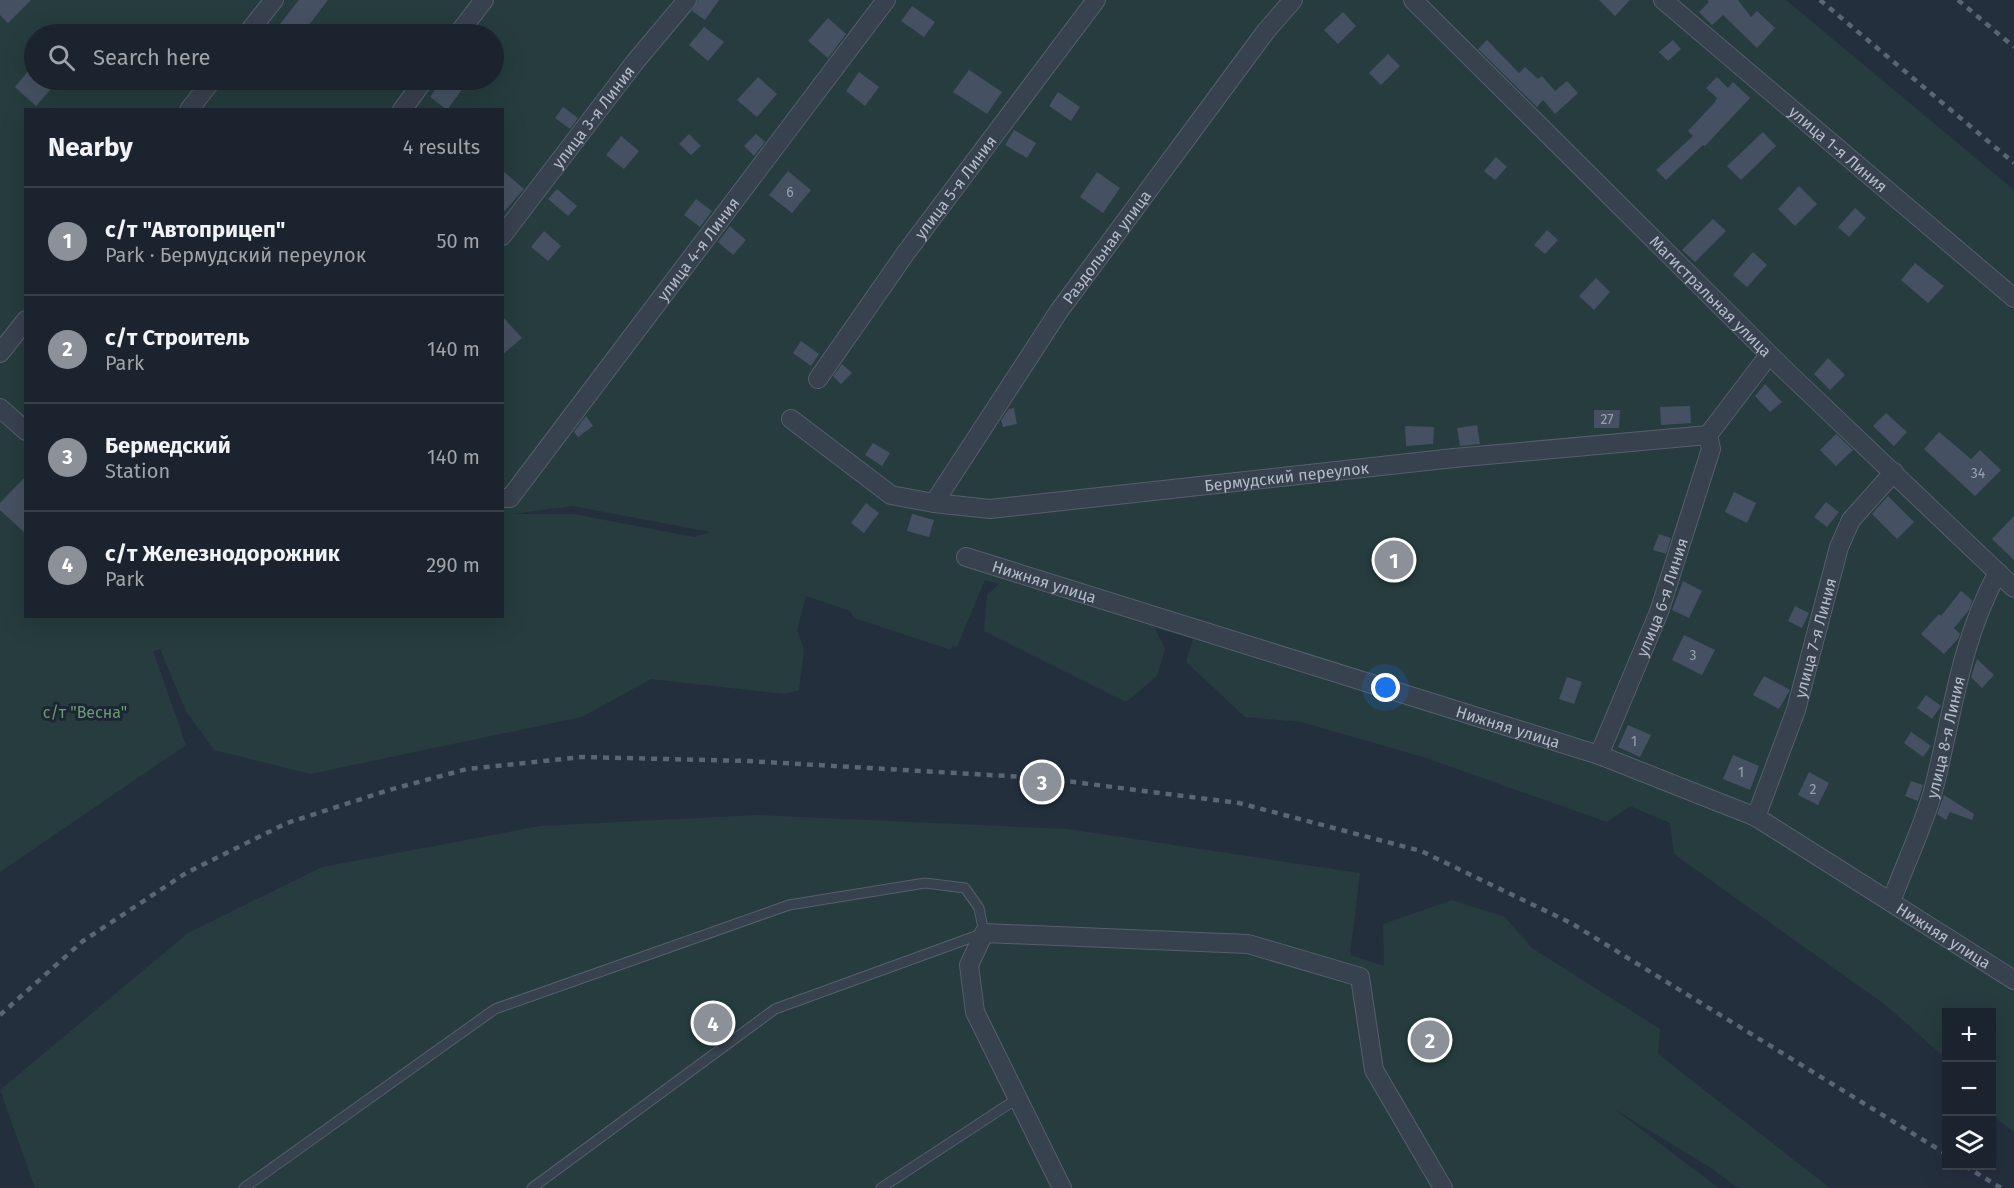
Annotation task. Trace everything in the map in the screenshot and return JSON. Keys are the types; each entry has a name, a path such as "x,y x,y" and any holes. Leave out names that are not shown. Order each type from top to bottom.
{"street":[{"path":"255,24 274,0"},
{"path":"466,24 484,0"},
{"name":"улица 3-я Линия","path":"504,233 634,62 687,0"},
{"name":"улица 4-я Линия","path":"506,498 886,0"},
{"name":"улица 5-я Линия","path":"818,379 905,254 1096,0"},
{"name":"Раздольная улица","path":"934,504 1059,311 1258,41 1293,0"},
{"name":"Магистральная улица","path":"1413,0 1769,355 2014,588"},
{"name":"улица 1-я Линия","path":"1663,0 2014,298"},
{"path":"191,108 204,90"},
{"path":"403,108 417,90"},
{"path":"0,353 24,323"},
{"path":"1708,435 1769,355"},
{"path":"0,408 24,429"},
{"name":"Бермудский переулок","path":"791,419 891,495 934,504 990,509 1454,458 1708,435"},
{"name":"улица 6-я Линия","path":"1599,755 1659,612 1711,449 1708,435"},
{"name":"улица 7-я Линия","path":"1756,817 1796,710 1839,547 1851,520 1894,472"},
{"name":"Нижняя улица","path":"966,557 1599,755 1756,817 2014,980"},
{"name":"улица 8-я Линия","path":"1891,902 1931,796 1961,662 1980,605 1998,572"},
{"path":"1062,1188 975,1012 969,965 984,933 1248,944 1360,977 1374,1070 1443,1188"}],"lane":[{"path":"244,1188 495,1009 645,954 789,905 925,883 965,888 979,908 984,933 775,1009 532,1188"},
{"path":"881,1188 1018,1098"}],"green space":[{"name":"с/т \"Весна\"","path":"0,0 1786,0 2014,190 2014,1132 1996,1118 1996,1008 1942,1008 1942,1055 1887,1006 1674,854 1670,823 1630,806 1607,822 1423,757 1301,722 1245,717 1186,662 1193,639 1155,628 1165,649 1157,676 1126,702 984,631 987,595 999,584 985,580 957,647 952,646 951,650 854,618 850,611 806,596 797,630 804,649 799,690 785,694 651,679 582,717 310,774 214,750 186,711 160,649 153,651 186,745 0,872","holes":["572,506 711,532 694,537 574,514 512,514"]},
{"path":"756,815 1068,829 1360,873 1350,955 1384,966 1383,924 1452,900 1505,917 1532,948 1660,1029 1658,1054 1830,1188 1738,1188 1711,1168 1614,1109 1719,1188 35,1188 0,1090 188,933 322,867 540,826"}],"building":[{"path":"0,0 31,0 8,23 0,15"},
{"path":"299,0 328,0 310,24 280,24"},
{"path":"698,0 719,0 705,20 692,11"},
{"path":"1599,0 1630,0 1615,16"},
{"path":"1707,0 1738,0 1751,17 1757,11 1775,28 1757,48 1723,15 1712,25 1699,12 1709,2"},
{"path":"912,6 935,22 924,37 901,21"},
{"path":"1343,12 1356,26 1338,44 1324,30"},
{"path":"828,18 846,34 828,58 808,41"},
{"path":"704,27 724,42 708,61 689,45"},
{"path":"1487,40 1519,73 1525,67 1538,79 1542,76 1555,91 1567,81 1578,93 1555,114 1543,100 1537,107 1478,49"},
{"path":"1673,40 1681,49 1668,61 1659,52"},
{"path":"1388,54 1400,66 1381,85 1369,73"},
{"path":"969,70 1002,92 987,114 953,92"},
{"path":"859,72 879,87 865,106 846,91"},
{"path":"24,76 24,90 50,90 36,106 15,87"},
{"path":"758,77 777,94 757,117 737,100"},
{"path":"1717,77 1728,88 1733,82 1750,98 1705,146 1703,145 1666,180 1656,170 1693,136 1688,131 1717,98 1706,88"},
{"path":"435,90 462,90 448,108 444,108 430,97"},
{"path":"1058,92 1080,107 1071,121 1049,106"},
{"path":"563,107 578,118 570,129 555,118"},
{"path":"1014,130 1036,143 1027,158 1005,145"},
{"path":"1763,132 1776,146 1741,180 1727,166"},
{"path":"689,134 701,146 691,155 679,144"},
{"path":"756,134 765,142 754,156 744,146"},
{"path":"621,136 639,151 624,169 606,155"},
{"path":"1496,157 1507,167 1495,180 1484,171"},
{"path":"788,171 811,190 792,213 769,195"},
{"path":"504,172 524,189 504,212"},
{"path":"1097,172 1120,188 1103,213 1080,197"},
{"path":"1799,186 1817,204 1795,226 1778,209"},
{"path":"557,189 577,206 568,216 548,199"},
{"path":"696,199 712,211 700,227 684,215"},
{"path":"1855,208 1866,218 1849,237 1838,227"},
{"path":"1713,219 1726,231 1695,262 1682,250"},
{"path":"730,226 746,240 733,255 718,242"},
{"path":"1547,230 1558,240 1545,254 1534,245"},
{"path":"544,231 561,246 548,261 531,247"},
{"path":"1753,252 1767,265 1747,287 1733,275"},
{"path":"1915,263 1944,286 1928,303 1901,280"},
{"path":"1596,278 1610,292 1594,310 1579,296"},
{"path":"504,318 522,338 504,353"},
{"path":"801,341 819,354 811,366 793,353"},
{"path":"1828,358 1845,375 1830,390 1814,374"},
{"path":"842,364 852,373 841,384 833,376"},
{"path":"1765,384 1782,402 1770,412 1755,396"},
{"path":"1690,406 1691,423 1661,425 1660,407"},
{"path":"1014,408 1017,424 1003,427 1001,420 1009,409"},
{"path":"1594,410 1620,410 1619,428 1594,428"},
{"path":"1886,413 1907,432 1894,446 1873,426"},
{"path":"586,416 593,426 578,437 574,432"},
{"path":"1477,425 1480,444 1460,446 1457,428"},
{"path":"1405,426 1434,427 1433,444 1406,446"},
{"path":"1939,432 1971,459 1980,450 2001,470 1975,496 1924,449"},
{"path":"1836,434 1853,450 1836,466 1820,450"},
{"path":"873,443 890,453 882,466 865,455"},
{"path":"24,478 24,532 0,510 0,503"},
{"path":"1734,492 1756,503 1747,523 1725,512"},
{"path":"1888,496 1914,522 1897,539 1872,514"},
{"path":"1826,502 1839,512 1827,527 1814,517"},
{"path":"866,503 879,513 864,533 851,523"},
{"path":"912,514 934,520 929,537 907,531"},
{"path":"2014,516 2014,560 1992,539"},
{"path":"1659,534 1671,538 1666,554 1653,550"},
{"path":"1683,581 1702,591 1689,618 1672,610"},
{"path":"1961,591 1972,600 1969,610 1954,628 1960,634 1958,639 1944,654 1921,634 1939,614 1941,616"},
{"path":"1795,606 1809,613 1802,628 1788,621"},
{"path":"1684,635 1715,650 1702,675 1672,660"},
{"path":"1977,659 1994,675 1982,688 1971,677"},
{"path":"1764,676 1790,690 1779,709 1753,695"},
{"path":"1567,677 1582,682 1574,704 1559,699"},
{"path":"1926,695 1941,706 1932,719 1917,708"},
{"path":"1628,725 1651,735 1640,757 1618,747"},
{"path":"1911,732 1931,746 1923,757 1904,743"},
{"path":"1733,755 1759,766 1750,790 1723,779"},
{"path":"1809,772 1829,783 1818,805 1798,795"},
{"path":"1911,781 1923,785 1918,801 1905,796"},
{"path":"1944,795 1974,814 1972,820 1950,812 1946,820 1937,814"}],"railway":[{"path":"1820,0 2014,163"},
{"path":"1958,0 2014,47"},
{"path":"0,1015 83,941 186,873 287,823 389,790 467,769 582,757 748,761 1042,778 1239,803 1421,851 1571,923 1942,1152"},
{"path":"1972,1170 2001,1188"}],"place":[{"name":"с/т \"Автоприцеп\"","path":"1394,560"},
{"name":"Бермедский","path":"1042,782"},
{"name":"с/т Железнодорожник","path":"713,1023"},
{"name":"с/т Строитель","path":"1430,1040"}]}
